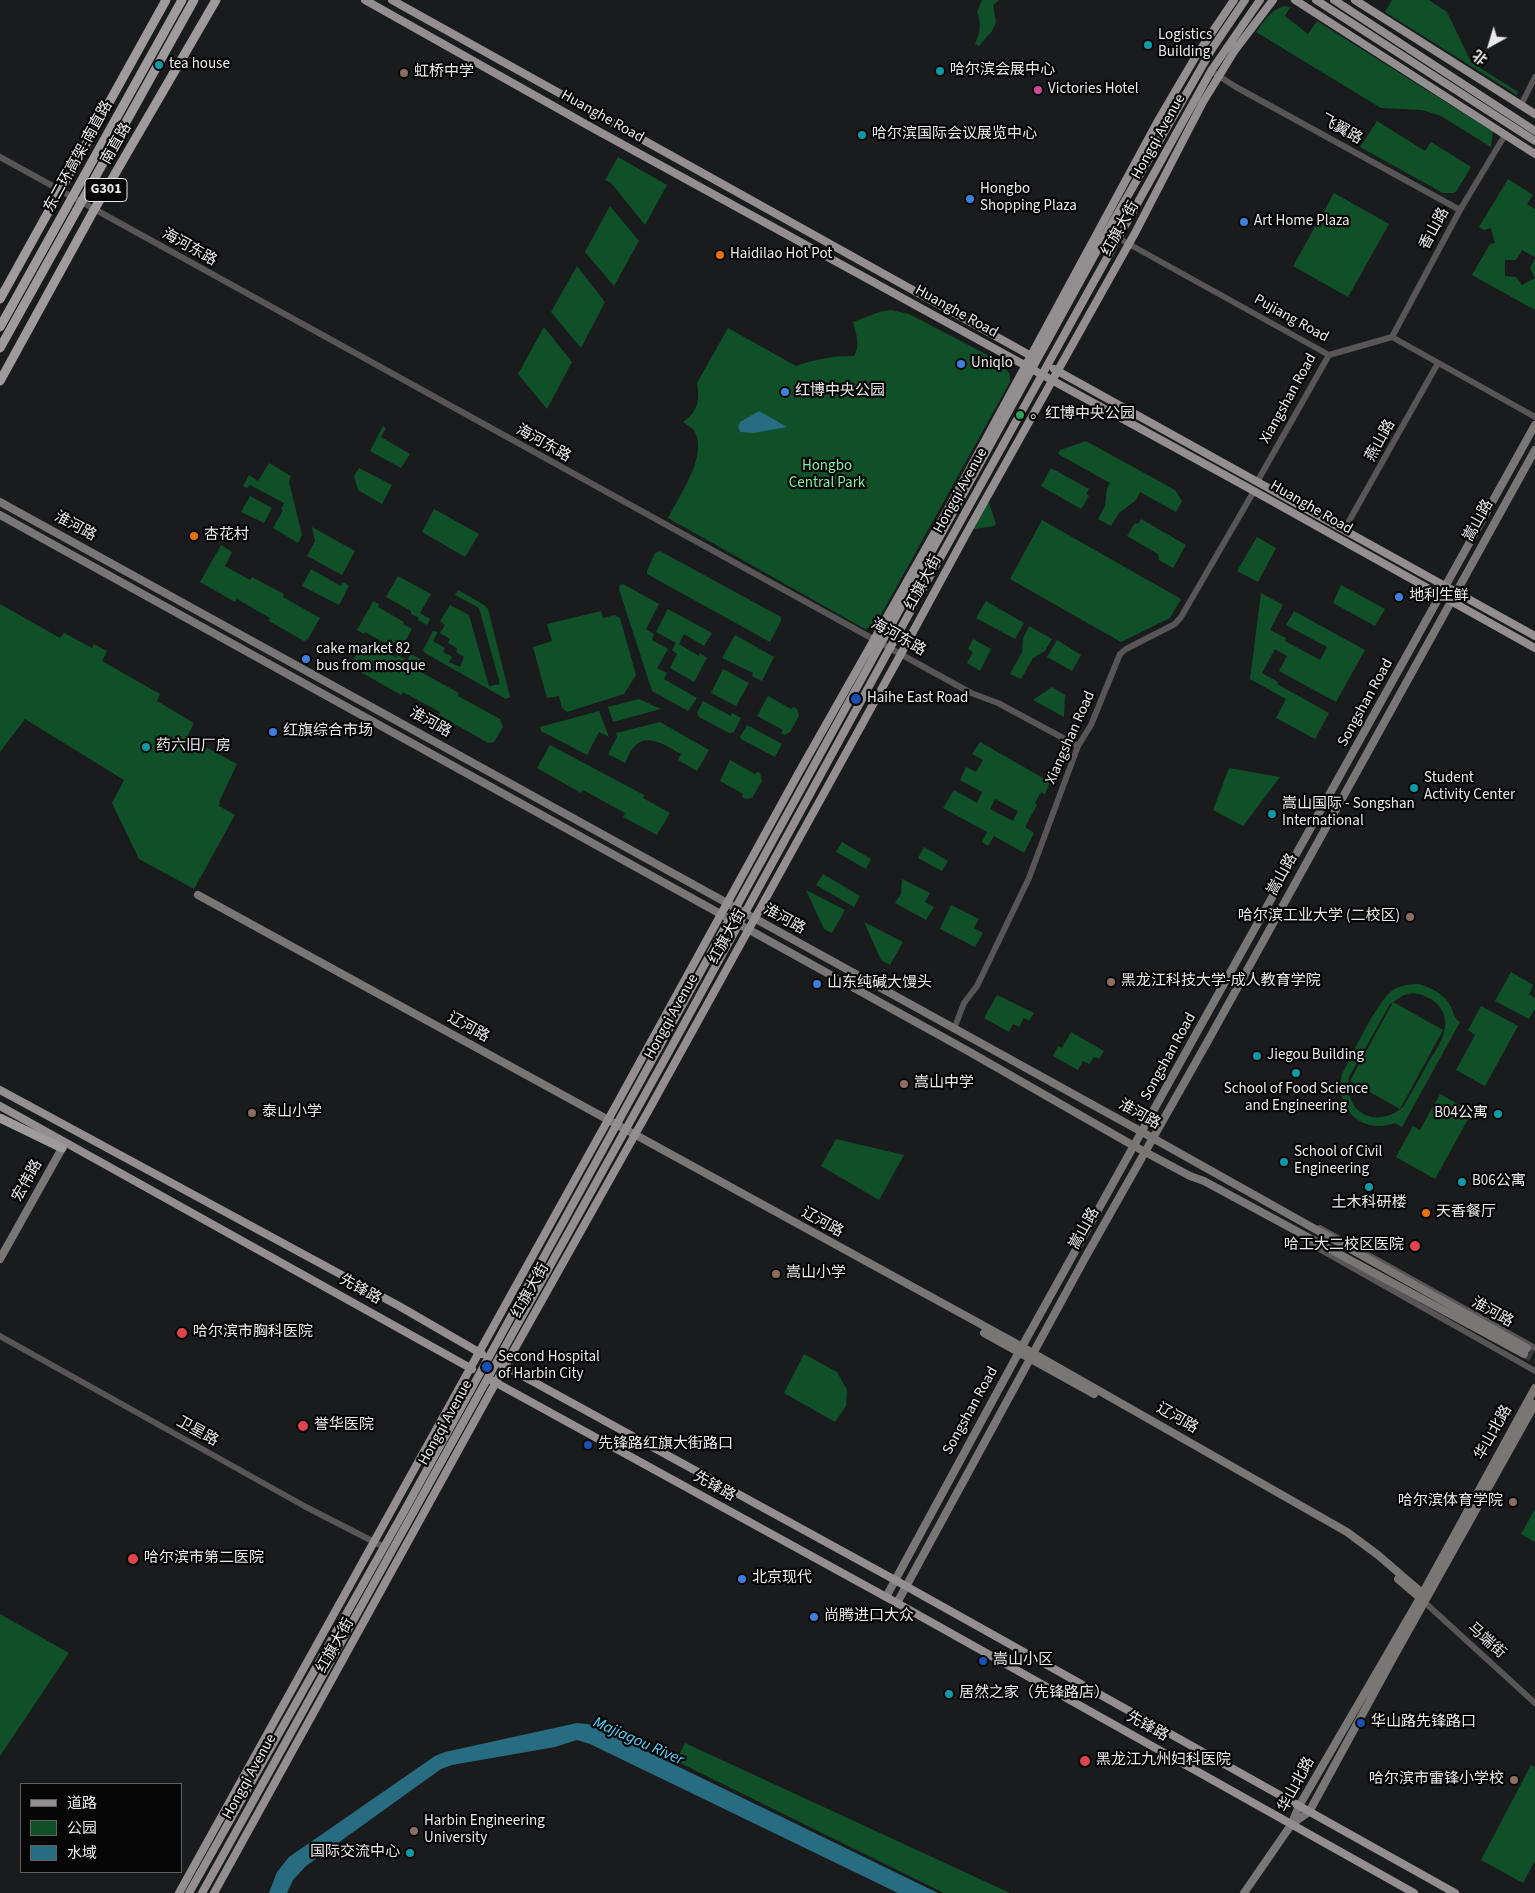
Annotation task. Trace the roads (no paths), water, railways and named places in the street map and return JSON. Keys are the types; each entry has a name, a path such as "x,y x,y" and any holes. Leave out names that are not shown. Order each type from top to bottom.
{"highway":[{"name":"南直路","path":"0,299 166,0"},
{"name":"东二环高架-南直路","path":"0,327 182,0"},
{"name":"东二环高架-南直路","path":"0,348 194,0"},
{"name":"南直路","path":"0,381 94,210 216,0"},
{"path":"0,1118 64,1145"}],"main road":[{"name":"Huanghe Road","path":"365,0 1535,648"},
{"name":"Huanghe Road","path":"392,0 1535,635"},
{"name":"红旗大街","path":"179,1893 470,1368 611,1124 720,914 877,641 1033,357 1168,103 1196,56 1234,0"},
{"name":"Hongqi Avenue","path":"1033,357 1212,49 1245,0"},
{"name":"Hongqi Avenue","path":"202,1893 1211,71 1260,0"},
{"name":"红旗大街","path":"214,1893 504,1366 1129,244 1203,102 1249,30 1273,0"},
{"path":"1267,8 1282,0"},
{"path":"1316,0 1535,141"},
{"path":"1334,0 1535,130"},
{"path":"1355,0 1535,114"},
{"path":"1295,1 1535,154"},
{"name":"Songshan Road","path":"886,1597 1020,1350 1535,425"},
{"name":"嵩山路","path":"897,1603 1031,1356 1535,450"},
{"name":"淮河路","path":"0,502 1142,1132 1529,1350"},
{"name":"淮河路","path":"0,515 320,690 730,920 1038,1089 1134,1146 1529,1350"},
{"name":"Hongqi Avenue","path":"189,1893 384,1547 488,1357 611,1124 730,920 877,641"},
{"name":"辽河路","path":"197,897 1031,1356 1344,1536 1422,1598"},
{"name":"先锋路","path":"0,1090 399,1306 1455,1893"},
{"name":"先锋路","path":"0,1106 64,1145 897,1603 1414,1893"},
{"name":"宏伟路","path":"0,1259 64,1145"},
{"name":"华山北路","path":"1291,1825 1309,1812 1535,1388"},
{"name":"华山北路","path":"1291,1825 1300,1806 1535,1404"},
{"path":"1244,1893 1291,1825"}],"street":[{"name":"飞翼路","path":"1211,71 1460,210"},
{"path":"1521,105 1535,77"},
{"name":"香山路","path":"1392,337 1460,210 1505,135"},
{"name":"海河东路","path":"0,157 971,693 998,703 1078,746"},
{"name":"Pujiang Road","path":"1118,238 1329,355 1392,337"},
{"path":"1392,337 1535,417"},
{"name":"Xiangshan Road","path":"1257,482 1329,355"},
{"name":"燕山路","path":"1344,530 1438,363"},
{"name":"Xiangshan Road","path":"954,1030 964,1003 977,986 1029,878 1078,746 1091,726 1120,654 1175,624 1181,617 1254,491"},
{"path":"1276,1220 1321,1250 1535,1371"},
{"name":"卫星路","path":"0,1336 306,1507 384,1547"},
{"name":"马端街","path":"1422,1598 1535,1703"}],"water":[{"path":"759,411 787,427 754,433 740,432 738,426 740,422"},
{"path":"577,1723 588,1724 601,1729 938,1893 898,1893 590,1744 577,1740 555,1747 452,1765 441,1769 306,1866 293,1880 287,1893 269,1893 277,1872 289,1857 435,1756 445,1752"}],"tunnel":[{"path":"1527,1348 1535,1352"},
{"path":"1524,1354 1535,1360"}],"place":[{"name":"Logistics Building","path":"1148,45"},
{"name":"tea house","path":"159,65"},
{"name":"哈尔滨会展中心","path":"940,71"},
{"name":"虹桥中学","path":"404,73"},
{"name":"Victories Hotel","path":"1038,90"},
{"name":"哈尔滨国际会议展览中心","path":"862,135"},
{"name":"Hongbo Shopping Plaza","path":"970,199"},
{"name":"Art Home Plaza","path":"1244,222"},
{"name":"Haidilao Hot Pot","path":"720,255"},
{"name":"Uniqlo","path":"961,364"},
{"name":"红博中央公园","path":"785,392"},
{"name":"。红博中央公园","path":"1020,415"},
{"name":"杏花村","path":"194,536"},
{"name":"地利生鲜","path":"1399,597"},
{"name":"cake market 82 bus from mosque","path":"306,659"},
{"name":"Haihe East Road","path":"856,699"},
{"name":"红旗综合市场","path":"273,732"},
{"name":"药六旧厂房","path":"146,747"},
{"name":"Student Activity Center","path":"1414,788"},
{"name":"嵩山国际 - Songshan International","path":"1272,814"},
{"name":"哈尔滨工业大学 (二校区)","path":"1410,917"},
{"name":"黑龙江科技大学-成人教育学院","path":"1111,982"},
{"name":"山东纯碱大馒头","path":"817,984"},
{"name":"Jiegou Building","path":"1257,1056"},
{"name":"School of Food Science and Engineering","path":"1296,1073"},
{"name":"嵩山中学","path":"904,1084"},
{"name":"泰山小学","path":"252,1113"},
{"name":"B04公寓","path":"1498,1114"},
{"name":"School of Civil Engineering","path":"1284,1162"},
{"name":"B06公寓","path":"1462,1182"},
{"name":"土木科研楼","path":"1369,1187"},
{"name":"天香餐厅","path":"1426,1213"},
{"name":"哈工大二校区医院","path":"1415,1246"},
{"name":"嵩山小学","path":"776,1274"},
{"name":"哈尔滨市胸科医院","path":"182,1333"},
{"name":"Second Hospital of Harbin City","path":"487,1367"},
{"name":"誉华医院","path":"303,1426"},
{"name":"先锋路红旗大街路口","path":"588,1445"},
{"name":"哈尔滨体育学院","path":"1513,1502"},
{"name":"哈尔滨市第二医院","path":"133,1559"},
{"name":"北京现代","path":"742,1579"},
{"name":"尚腾进口大众","path":"814,1617"},
{"name":"嵩山小区","path":"983,1661"},
{"name":"居然之家（先锋路店）","path":"949,1694"},
{"name":"华山路先锋路口","path":"1361,1723"},
{"name":"黑龙江九州妇科医院","path":"1085,1761"},
{"name":"哈尔滨市雷锋小学校","path":"1514,1780"},
{"name":"Harbin Engineering University","path":"414,1831"},
{"name":"国际交流中心","path":"410,1853"}],"park label":[{"name":"Hongbo Central Park","path":"827,476"}],"water label":[{"name":"Majiagou River","path":"638,1742"}]}
